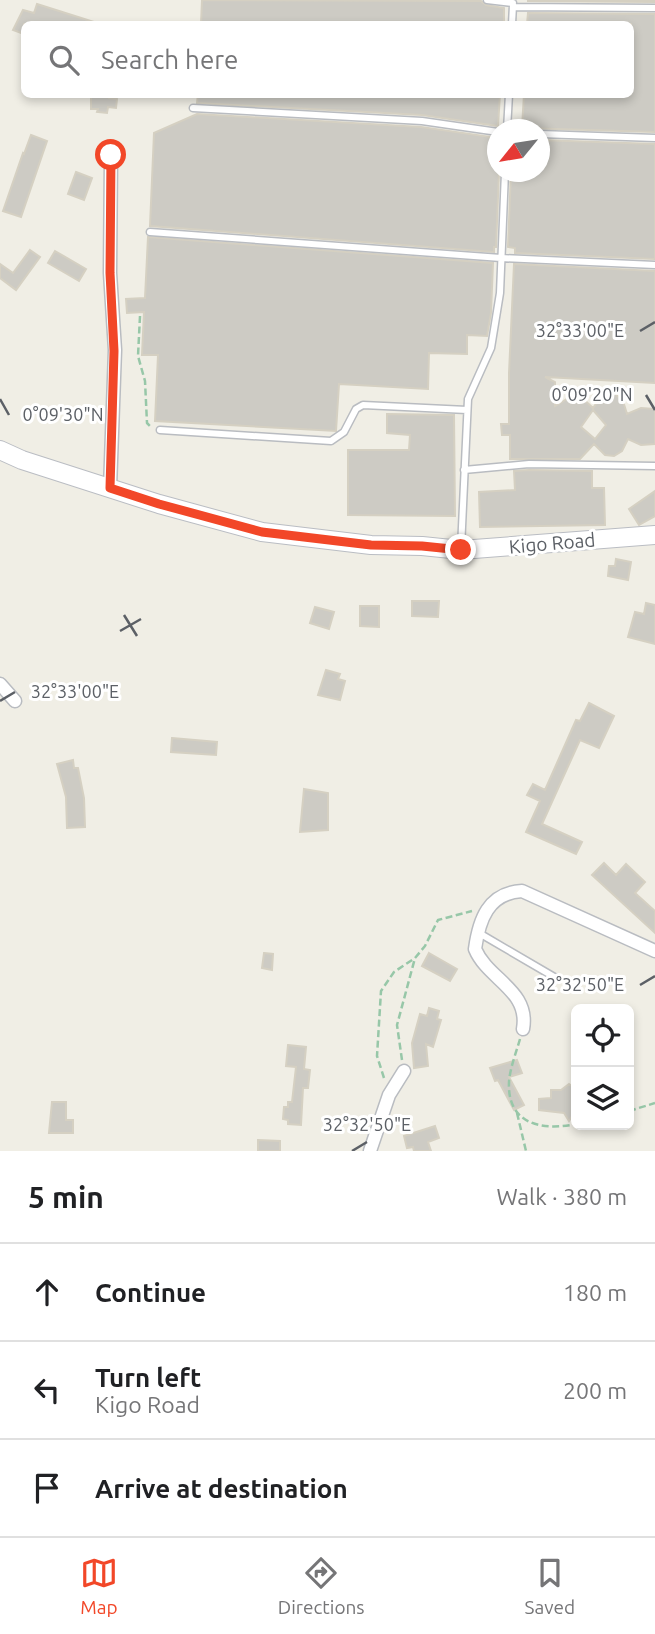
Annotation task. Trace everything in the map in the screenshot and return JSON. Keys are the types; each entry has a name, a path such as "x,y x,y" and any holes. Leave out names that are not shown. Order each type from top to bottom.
{"street":[{"path":"110,488 114,351 110,273 111,155"},
{"name":"Kigo Road","path":"0,450 22,460 159,504 262,532 371,545 461,550 655,535"},
{"path":"0,684 15,701"},
{"path":"523,1029 524,1010 519,1001 477,955 475,949 477,932 486,908 503,895 522,891 655,951"},
{"path":"370,1151 389,1095 404,1071"}],"lane":[{"path":"486,0 513,4 655,8"},
{"path":"508,119 509,98"},
{"path":"194,108 422,121 487,130"},
{"path":"550,134 655,138"},
{"path":"461,550 468,399 491,348 500,293 505,182"},
{"path":"150,232 501,258 655,265"},
{"path":"160,430 331,441 344,432 356,410 363,405 467,410"},
{"path":"464,470 528,464 655,466"},
{"path":"477,932 556,978"}],"path":[{"path":"140,316 138,356 145,381 147,423 151,428 160,430"},
{"path":"389,1095 377,1056 381,991 394,972 415,958 425,946 438,920 486,908"},
{"path":"404,1071 397,1025 415,958"},
{"path":"523,1029 509,1085 510,1097 523,1119 531,1124 571,1125"},
{"path":"634,1109 655,1103"},
{"path":"517,1110 526,1151"}],"building":[{"path":"202,0 481,1 486,5 504,8 504,21 201,21"},
{"path":"655,0 655,2 528,1"},
{"path":"37,4 91,21 21,21 21,33 13,30 23,10 34,13"},
{"path":"528,13 655,14 655,132 550,129 550,119 523,119 524,98 634,98 634,21 527,21"},
{"path":"91,98 117,99 116,108 108,107 107,113 91,109"},
{"path":"198,98 500,98 498,119 487,119 487,124 422,115 197,103"},
{"path":"197,114 421,127 487,136 487,182 499,182 496,247 494,252 150,226 154,133"},
{"path":"31,135 47,141 21,217 3,211"},
{"path":"550,140 655,144 655,259 515,253 515,248 508,247 511,182 550,182"},
{"path":"76,172 92,178 84,200 68,194"},
{"path":"148,237 493,263 491,313 487,336 467,335 467,354 429,353 428,389 339,384 336,431 155,421 158,355 142,355 144,312 127,313 126,299 145,298"},
{"path":"30,250 40,257 16,290 0,278 0,264 13,273"},
{"path":"55,251 86,269 79,281 48,263"},
{"path":"514,264 655,271 655,383 545,377 555,382 555,406 579,395 593,408 600,398 612,391 623,401 627,414 641,408 655,409 655,444 641,445 628,439 622,451 614,456 605,455 594,444 580,459 510,459 510,435 502,435 501,424 509,424","holes":["593,410 606,425 595,439 581,427"]},
{"path":"387,414 454,415 455,516 348,515 348,450 409,450 410,435 387,433"},
{"path":"514,471 592,471 592,488 604,488 605,525 480,527 479,492 515,490"},
{"path":"655,491 655,516 639,525 629,509"},
{"path":"616,559 631,562 628,580 608,576 609,566 615,566"},
{"path":"412,601 439,601 438,617 412,616"},
{"path":"646,603 655,605 655,644 628,637 635,612 644,614"},
{"path":"360,606 379,606 379,627 360,626"},
{"path":"315,607 334,612 329,629 310,623"},
{"path":"326,670 340,674 338,679 345,681 340,700 318,695"},
{"path":"589,703 614,716 599,748 580,740 542,824 582,842 576,854 526,832 540,801 527,795 533,784 545,790 576,720 580,721"},
{"path":"172,738 217,742 216,755 171,752"},
{"path":"73,760 74,768 78,768 84,798 85,827 67,828 66,797 57,764"},
{"path":"304,789 328,793 328,830 300,832"},
{"path":"604,863 616,875 626,864 645,882 635,893 655,911 655,933 592,875"},
{"path":"264,953 273,954 272,970 262,968"},
{"path":"429,953 457,969 450,981 422,966"},
{"path":"429,1008 439,1011 437,1019 441,1020 433,1047 426,1044 428,1066 414,1068 412,1043 420,1014 427,1016"},
{"path":"288,1045 306,1047 304,1069 310,1070 308,1088 303,1088 301,1125 288,1124 288,1120 283,1119 284,1107 288,1107 288,1102 292,1102 296,1067 286,1066"},
{"path":"517,1060 522,1073 509,1077 524,1105 514,1110 498,1080 495,1081 490,1068"},
{"path":"569,1084 571,1085 569,1121 564,1113 539,1110 539,1099 551,1098 551,1090 561,1090"},
{"path":"52,1102 66,1102 66,1120 73,1120 73,1133 49,1133"},
{"path":"435,1126 439,1138 428,1142 431,1151 414,1151 413,1147 407,1148 404,1136"},
{"path":"258,1140 280,1141 280,1151 258,1151"}],"route":[{"path":"111,155 110,273 114,351 110,488 262,532 371,545 461,550"}]}
